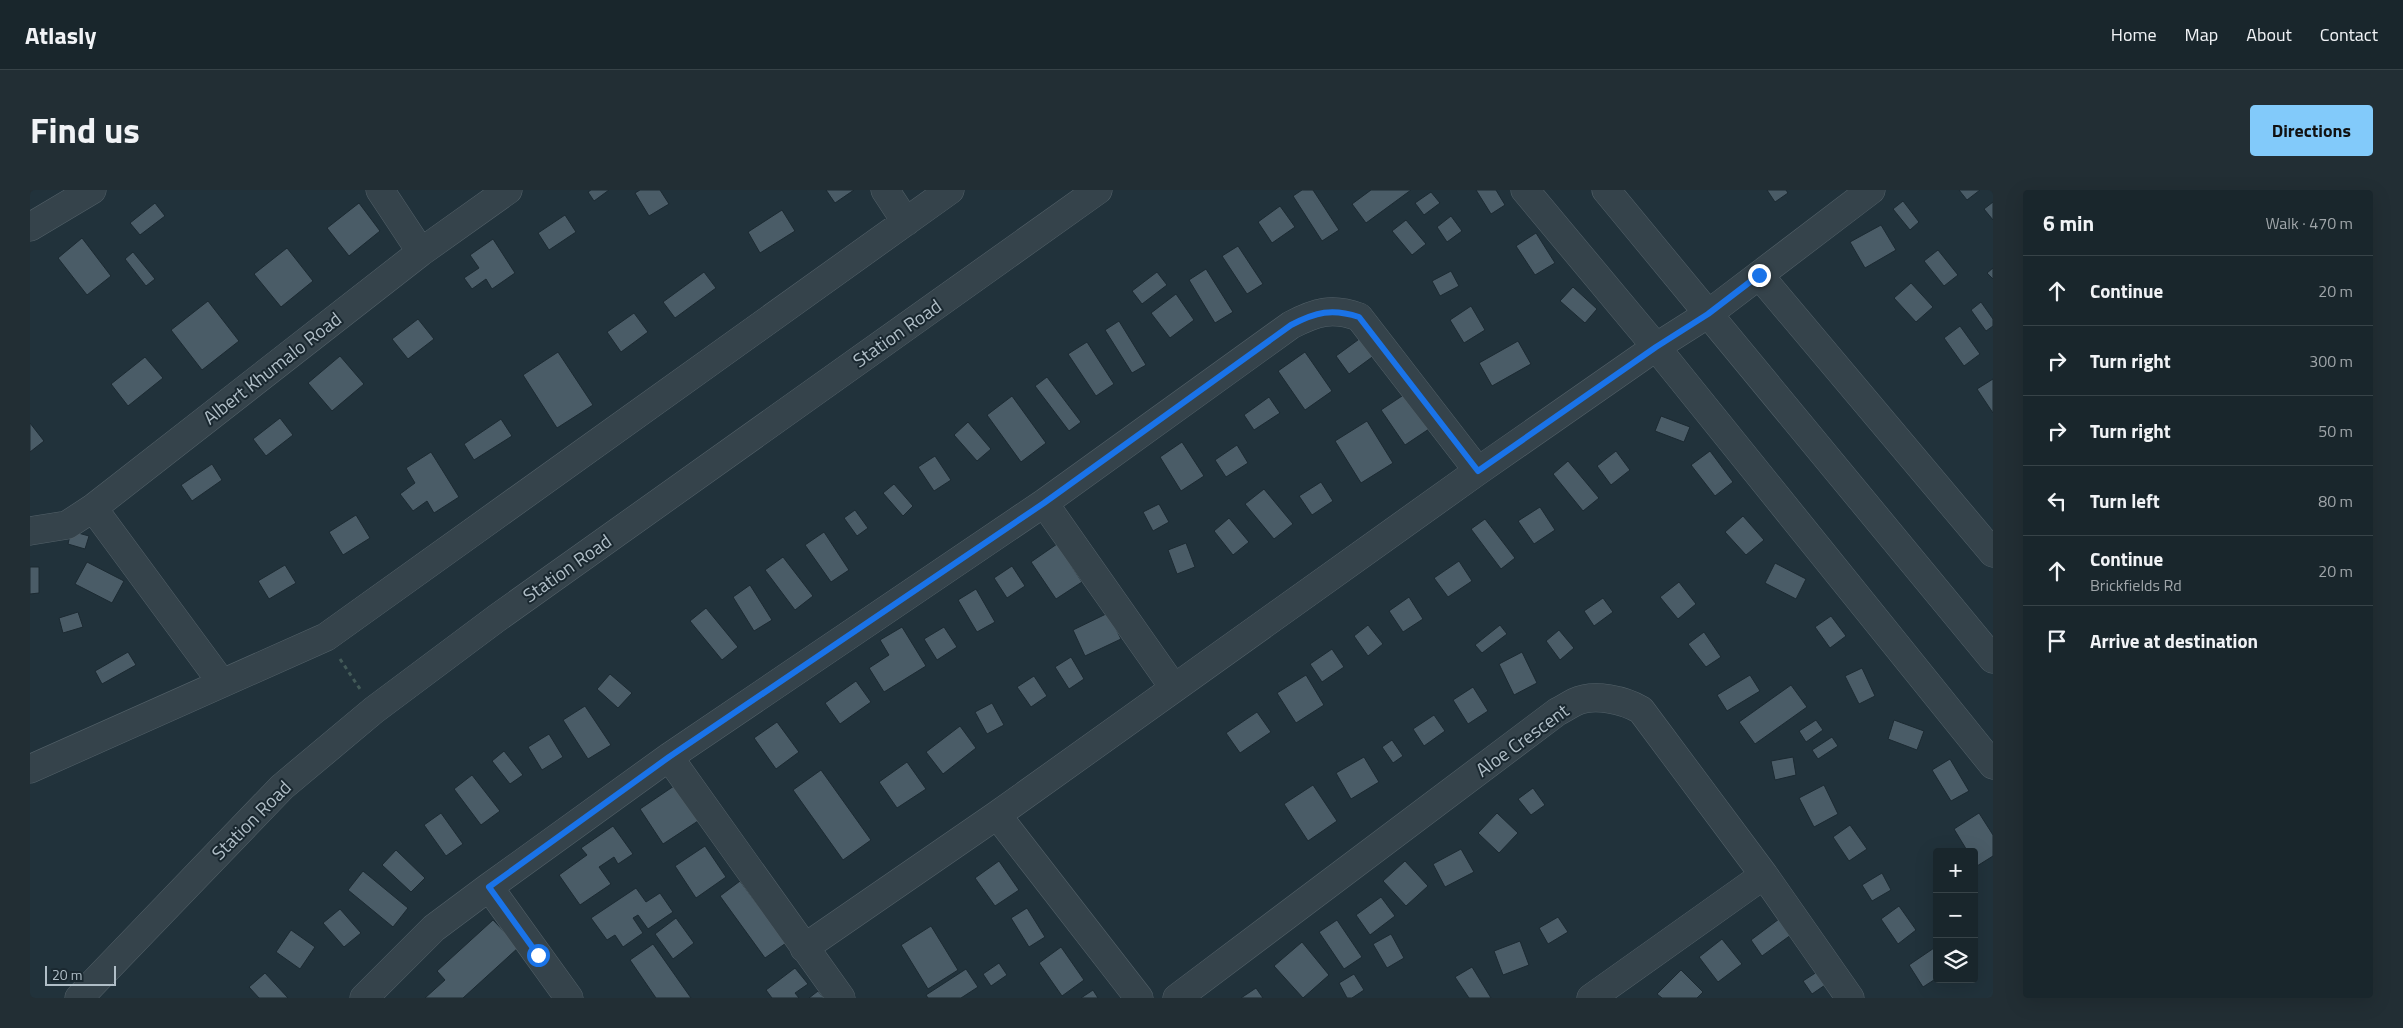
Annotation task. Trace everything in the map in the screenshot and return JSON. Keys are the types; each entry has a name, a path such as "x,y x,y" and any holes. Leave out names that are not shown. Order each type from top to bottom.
{"street":[{"path":"30,227 92,190"},
{"path":"380,190 421,252"},
{"name":"Albert Khumalo Road","path":"30,531 67,525 94,508 421,252 508,190"},
{"path":"885,190 906,222"},
{"path":"30,769 326,637 950,190"},
{"name":"Station Road","path":"79,998 282,787 374,710 506,612 1098,190"},
{"path":"1525,190 1656,347 1993,765"},
{"path":"1606,190 1993,659"},
{"path":"804,948 997,815 1478,471 1656,347 1708,314 1871,190"},
{"path":"1759,275 1993,553"},
{"path":"364,998 434,928 489,887 669,757 1044,503 1291,325 1308,316 1343,311 1359,317 1478,471"},
{"path":"1044,503 1174,688"},
{"path":"94,508 222,683"},
{"name":"Aloe Crescent","path":"1177,998 1557,712 1577,701 1600,698 1622,701 1642,710 1764,874 1850,998"},
{"path":"669,757 841,998"},
{"path":"997,815 1138,998"},
{"path":"1591,998 1764,874"},
{"path":"489,887 569,998"}],"path":[{"path":"326,637 374,710"}],"building":[{"path":"591,190 609,190 594,201 588,192"},
{"path":"640,190 660,190 669,204 649,216 635,193"},
{"path":"826,190 854,190 835,203"},
{"path":"1302,190 1313,190 1339,230 1322,241 1293,196"},
{"path":"1371,190 1411,190 1366,223 1352,204"},
{"path":"1476,190 1496,190 1505,205 1491,214"},
{"path":"1767,190 1786,190 1788,193 1775,202"},
{"path":"1959,190 1980,190 1967,200"},
{"path":"1431,192 1440,203 1424,215 1415,203"},
{"path":"1903,201 1919,222 1910,230 1893,209"},
{"path":"1993,202 1993,220 1984,209"},
{"path":"155,203 165,216 140,235 130,223"},
{"path":"359,203 380,231 349,256 327,228"},
{"path":"1280,206 1295,227 1272,243 1258,222"},
{"path":"782,210 795,231 760,253 748,232"},
{"path":"565,215 576,232 549,250 538,233"},
{"path":"1451,216 1462,231 1447,242 1437,227"},
{"path":"1406,220 1426,244 1412,255 1392,231"},
{"path":"1881,225 1896,250 1865,268 1850,242"},
{"path":"1536,233 1555,263 1535,275 1516,246"},
{"path":"82,238 111,276 87,295 58,258"},
{"path":"493,239 515,273 492,289 486,279 472,289 464,278 479,268 470,255"},
{"path":"1238,246 1263,284 1247,294 1222,256"},
{"path":"287,248 313,281 281,307 254,274"},
{"path":"1938,250 1958,275 1944,286 1924,261"},
{"path":"133,252 155,279 146,286 125,259"},
{"path":"1993,268 1993,279 1987,273"},
{"path":"1206,269 1233,312 1215,323 1189,280"},
{"path":"1451,271 1459,286 1440,296 1432,281"},
{"path":"704,272 716,288 675,318 663,302"},
{"path":"1157,272 1167,285 1142,304 1132,291"},
{"path":"1911,283 1933,307 1916,322 1894,298"},
{"path":"1573,287 1597,309 1585,323 1560,301"},
{"path":"1176,294 1194,320 1170,338 1151,313"},
{"path":"208,301 239,341 202,370 171,330"},
{"path":"1981,302 1993,319 1993,326 1986,331 1971,310"},
{"path":"1471,306 1485,330 1464,343 1450,320"},
{"path":"634,313 648,332 621,352 607,332"},
{"path":"418,319 434,339 408,359 392,339"},
{"path":"1119,321 1146,365 1132,373 1105,330"},
{"path":"1960,326 1980,354 1964,366 1944,338"},
{"path":"1362,337 1375,355 1349,374 1336,356"},
{"path":"1518,341 1531,364 1492,386 1479,363"},
{"path":"1087,342 1114,384 1096,396 1068,354"},
{"path":"558,352 593,405 557,428 523,375"},
{"path":"1305,352 1332,391 1305,410 1278,371"},
{"path":"340,356 364,384 332,411 308,383"},
{"path":"145,357 163,378 128,406 111,384"},
{"path":"1047,377 1081,422 1069,431 1035,386"},
{"path":"1993,379 1993,413 1977,389"},
{"path":"1408,392 1432,427 1405,445 1381,410"},
{"path":"1012,396 1046,443 1021,462 987,415"},
{"path":"1269,397 1280,413 1254,430 1244,415"},
{"path":"1661,416 1690,427 1684,442 1655,431"},
{"path":"280,418 293,435 266,456 253,439"},
{"path":"501,419 512,436 474,460 464,444"},
{"path":"1367,421 1393,463 1361,483 1335,441"},
{"path":"968,422 991,449 977,461 954,435"},
{"path":"30,423 44,441 30,452"},
{"path":"1182,442 1204,476 1181,491 1160,457"},
{"path":"1237,445 1248,463 1226,477 1215,460"},
{"path":"1616,451 1630,470 1611,485 1597,466"},
{"path":"1710,451 1733,482 1715,496 1691,465"},
{"path":"431,452 459,497 434,513 427,501 413,511 400,494 415,483 406,468"},
{"path":"935,456 951,480 934,491 918,467"},
{"path":"1568,461 1599,498 1583,511 1553,474"},
{"path":"212,464 222,480 192,501 181,485"},
{"path":"1321,482 1333,501 1312,515 1299,496"},
{"path":"894,484 913,506 903,516 883,493"},
{"path":"1264,489 1293,524 1274,539 1245,504"},
{"path":"1159,504 1169,522 1153,531 1143,512"},
{"path":"1540,507 1555,530 1534,544 1518,521"},
{"path":"855,510 868,528 857,536 844,518"},
{"path":"356,515 370,538 343,555 329,532"},
{"path":"1743,516 1764,540 1746,555 1725,532"},
{"path":"1229,518 1249,542 1233,555 1214,531"},
{"path":"1485,519 1515,558 1501,569 1471,529"},
{"path":"71,531 89,536 85,549 68,544"},
{"path":"824,532 849,570 831,582 805,545"},
{"path":"1186,543 1195,567 1177,574 1168,550"},
{"path":"1057,544 1082,582 1056,599 1031,562"},
{"path":"783,557 813,596 795,610 765,570"},
{"path":"1459,561 1472,581 1448,597 1434,578"},
{"path":"87,562 124,581 112,603 75,584"},
{"path":"1775,563 1806,579 1796,599 1765,583"},
{"path":"285,565 296,583 269,599 258,581"},
{"path":"1012,566 1025,586 1007,598 994,578"},
{"path":"30,567 39,567 39,593 30,594"},
{"path":"1679,582 1696,604 1678,619 1660,597"},
{"path":"750,585 772,620 754,631 733,597"},
{"path":"976,589 995,622 977,632 958,600"},
{"path":"1409,597 1423,619 1403,632 1389,611"},
{"path":"1603,598 1613,612 1594,626 1584,611"},
{"path":"706,608 738,647 722,660 690,621"},
{"path":"78,612 83,627 63,633 59,618"},
{"path":"1108,613 1121,639 1085,656 1073,630"},
{"path":"1831,616 1846,636 1830,648 1815,627"},
{"path":"1368,625 1383,644 1368,656 1354,636"},
{"path":"1500,625 1507,634 1482,653 1475,645"},
{"path":"902,627 926,666 884,692 869,668 889,655 880,640"},
{"path":"944,627 957,647 937,660 924,639"},
{"path":"1559,630 1574,648 1560,660 1546,641"},
{"path":"1704,632 1721,657 1706,667 1688,644"},
{"path":"1332,649 1344,667 1322,682 1310,664"},
{"path":"128,652 136,665 102,684 95,671"},
{"path":"1522,652 1537,683 1514,695 1499,664"},
{"path":"1071,657 1084,679 1069,689 1055,667"},
{"path":"1862,668 1875,696 1859,704 1845,676"},
{"path":"610,674 632,693 618,708 597,689"},
{"path":"1306,675 1324,705 1296,723 1277,693"},
{"path":"1750,675 1760,691 1727,711 1717,695"},
{"path":"1034,676 1047,696 1031,707 1017,687"},
{"path":"856,681 871,702 840,724 825,703"},
{"path":"1791,685 1807,707 1755,744 1739,722"},
{"path":"1473,687 1488,711 1468,724 1453,700"},
{"path":"992,703 1004,725 987,734 975,712"},
{"path":"585,706 611,745 588,759 563,720"},
{"path":"1257,712 1271,732 1240,753 1226,733"},
{"path":"1434,715 1445,731 1424,746 1413,729"},
{"path":"1816,720 1823,730 1806,742 1799,731"},
{"path":"1894,720 1924,731 1917,750 1888,739"},
{"path":"777,722 799,752 776,769 754,738"},
{"path":"960,726 976,748 943,774 926,752"},
{"path":"549,734 563,757 542,770 528,747"},
{"path":"1832,737 1838,746 1818,759 1812,750"},
{"path":"1392,740 1403,756 1393,763 1382,747"},
{"path":"504,751 523,775 510,784 492,761"},
{"path":"1364,757 1379,782 1351,799 1336,773"},
{"path":"1793,757 1796,775 1775,780 1771,761"},
{"path":"1950,759 1969,791 1951,801 1932,770"},
{"path":"907,762 926,789 897,808 879,782"},
{"path":"821,770 871,840 843,860 793,790"},
{"path":"472,775 500,811 481,825 454,789"},
{"path":"1313,785 1337,821 1308,841 1284,804"},
{"path":"1824,785 1838,814 1814,827 1799,798"},
{"path":"674,786 698,821 663,844 640,809"},
{"path":"1533,788 1545,805 1531,815 1518,799"},
{"path":"441,813 463,844 446,856 424,825"},
{"path":"1497,813 1518,833 1499,853 1478,833"},
{"path":"1979,813 1993,835 1993,856 1978,865 1978,848 1966,848 1954,829"},
{"path":"1850,825 1867,849 1849,861 1833,837"},
{"path":"613,826 633,854 618,864 614,857 599,867 611,884 580,905 559,875 587,855 581,848"},
{"path":"705,846 726,877 696,898 675,866"},
{"path":"1461,849 1474,872 1445,887 1433,864"},
{"path":"396,850 425,878 411,892 382,865"},
{"path":"999,861 1019,890 995,906 975,878"},
{"path":"1405,861 1428,886 1406,906 1383,881"},
{"path":"363,871 408,908 393,927 348,890"},
{"path":"1882,873 1891,890 1872,901 1862,885"},
{"path":"740,881 786,943 765,958 720,896"},
{"path":"636,888 646,902 660,893 673,912 648,929 638,915 633,918 643,933 623,947 615,935 607,940 591,918"},
{"path":"1381,897 1395,916 1370,935 1356,915"},
{"path":"1899,906 1916,930 1898,944 1881,919"},
{"path":"1027,908 1045,937 1029,947 1011,918"},
{"path":"340,909 361,933 344,947 323,923"},
{"path":"1783,916 1795,932 1762,956 1751,940"},
{"path":"1558,917 1568,932 1548,944 1539,928"},
{"path":"676,918 694,943 673,959 655,934"},
{"path":"493,920 519,947 463,998 425,998 445,980 437,971"},
{"path":"1337,920 1362,957 1344,969 1319,932"},
{"path":"931,926 958,970 928,989 901,945"},
{"path":"291,930 315,947 300,969 276,952"},
{"path":"1391,934 1404,958 1387,968 1373,944"},
{"path":"1722,939 1742,964 1718,982 1699,957"},
{"path":"1520,941 1529,965 1503,975 1494,951"},
{"path":"1302,942 1329,975 1303,998 1274,966"},
{"path":"653,944 691,998 656,998 630,960"},
{"path":"1061,947 1084,980 1062,996 1039,963"},
{"path":"1933,949 1933,981 1923,987 1909,965"},
{"path":"999,963 1007,975 991,986 983,974"},
{"path":"1472,967 1491,998 1469,998 1455,977"},
{"path":"795,968 808,984 795,993 799,998 772,998 766,990"},
{"path":"966,969 978,987 961,998 928,998 926,995"},
{"path":"1681,970 1703,992 1697,998 1662,998 1657,994"},
{"path":"1820,970 1828,983 1812,994 1803,981"},
{"path":"265,973 288,998 259,998 249,987"},
{"path":"1354,974 1364,990 1352,998 1347,998 1339,983"},
{"path":"1256,988 1263,998 1241,998"},
{"path":"1093,990 1098,998 1081,998"},
{"path":"818,991 824,998 809,998"}],"route":[{"path":"538,955 489,887 669,757 1044,503 1291,325 1308,316 1328,312 1343,311 1359,317 1478,471 1656,347 1708,314 1759,275"}]}
